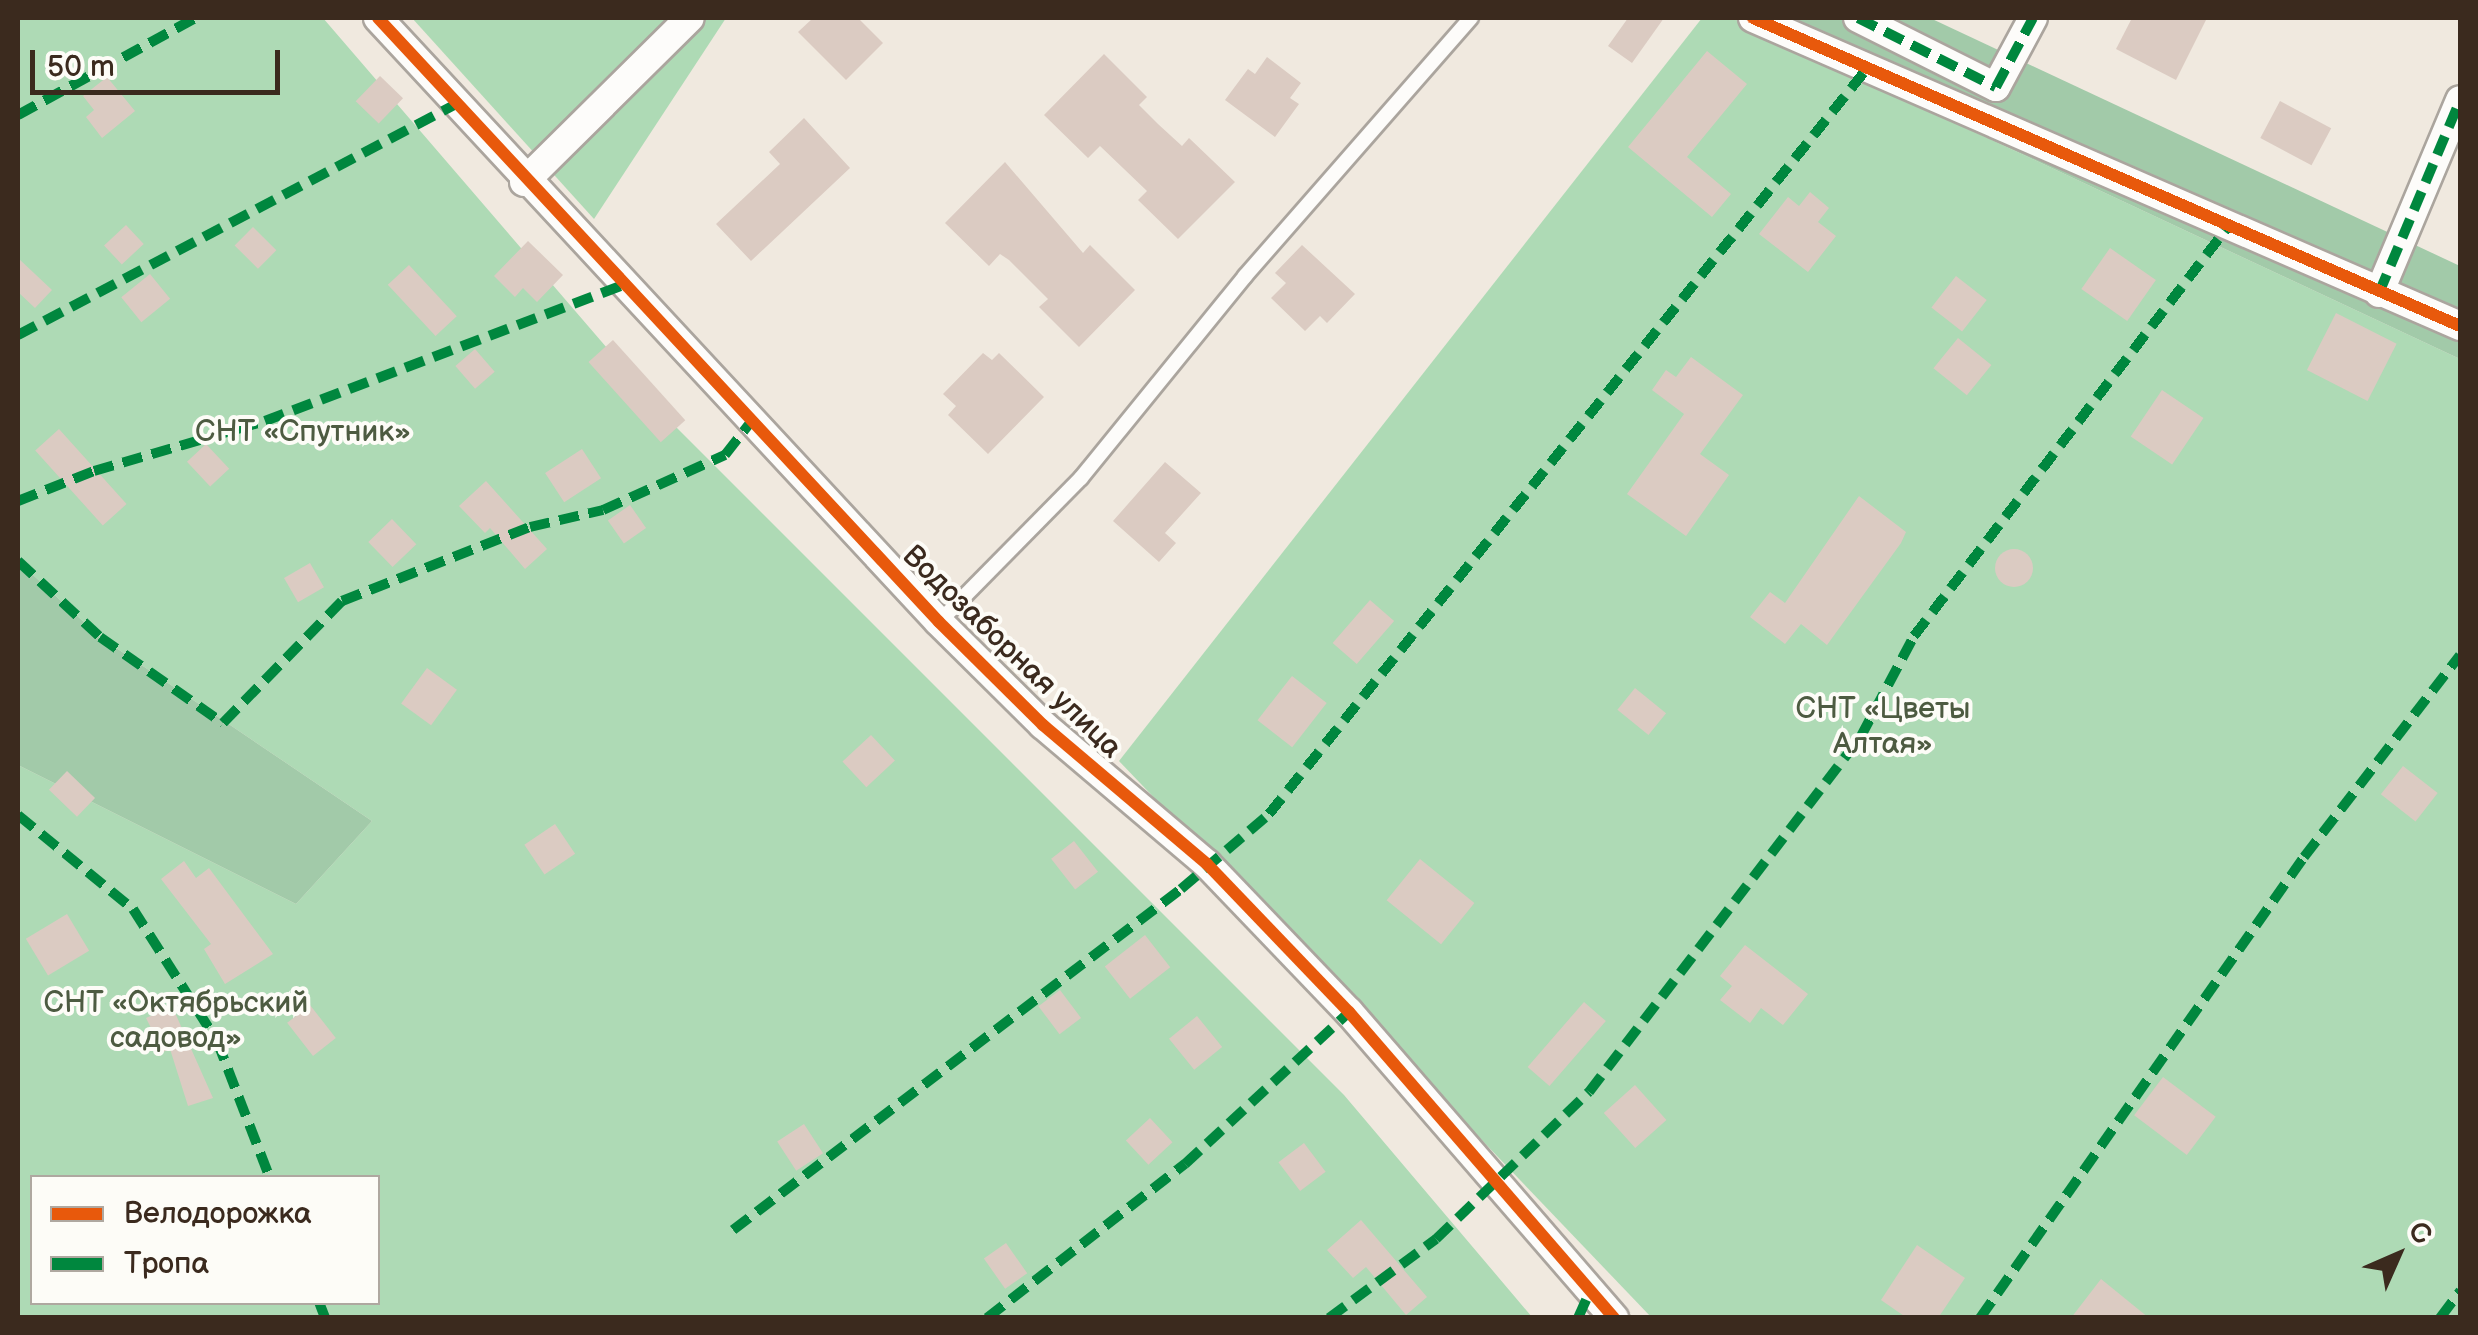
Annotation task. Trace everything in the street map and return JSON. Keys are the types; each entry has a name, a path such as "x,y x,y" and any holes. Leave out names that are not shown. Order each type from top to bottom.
{"street":[{"name":"Водозаборная улица","path":"378,18 524,182 939,622 1043,725 1208,864 1489,1166 1614,1318"},
{"path":"524,182 690,18"},
{"path":"1753,18 2460,326"},
{"path":"1858,18 1996,87 2033,18"},
{"path":"2379,293 2460,100"}],"lane":[{"path":"939,622 1082,478 1245,276 1471,18"}],"green space":[{"name":"СНТ «Спутник»","path":"18,18 323,18 669,420 1344,1095 1532,1317 18,1317 18,765 296,904 372,821 100,637 18,561"},
{"path":"412,18 726,18 594,219"},
{"name":"СНТ «Цветы Алтая»","path":"1702,18 1731,18 2460,359 2460,1317 1651,1317 1119,761"},
{"path":"1731,18 1930,18 2460,266 2460,359"},
{"path":"18,561 100,637 372,821 296,904 18,765"}],"building":[{"path":"813,18 858,18 883,43 846,80 798,32"},
{"path":"1628,18 1664,18 1632,63 1608,46"},
{"path":"2132,18 2207,18 2176,80 2116,49"},
{"path":"1707,51 1747,84 1687,157 1731,194 1712,217 1628,147"},
{"path":"1104,54 1147,97 1139,105 1158,124 1182,146 1189,138 1235,182 1178,239 1138,200 1147,191 1100,146 1088,158 1044,115"},
{"path":"1267,57 1301,83 1290,98 1299,104 1275,137 1225,100 1248,69 1255,74"},
{"path":"380,76 403,98 379,123 356,101"},
{"path":"107,77 135,111 102,138 86,117 94,110 83,96"},
{"path":"2280,101 2331,128 2311,165 2260,138"},
{"path":"804,118 850,168 751,261 716,224 780,164 769,152"},
{"path":"1005,162 1083,253 1090,245 1135,290 1079,347 1039,307 1048,299 1009,260 1000,254 989,266 945,223"},
{"path":"1810,192 1829,208 1818,222 1836,236 1808,272 1759,234 1788,197 1799,206"},
{"path":"126,225 144,244 122,264 104,245"},
{"path":"253,227 276,250 258,269 235,245"},
{"path":"528,241 563,275 537,302 523,288 515,297 494,276"},
{"path":"1302,245 1355,294 1327,323 1320,316 1305,331 1271,298 1286,283 1275,273"},
{"path":"2110,248 2156,280 2127,321 2081,289"},
{"path":"18,258 52,290 35,308 18,292"},
{"path":"409,265 457,316 436,336 388,285"},
{"path":"150,274 170,299 141,322 121,297"},
{"path":"1956,276 1987,300 1962,332 1931,308"},
{"path":"2336,313 2397,344 2368,401 2307,370"},
{"path":"1958,338 1991,365 1967,395 1933,368"},
{"path":"613,340 685,420 661,442 588,362"},
{"path":"475,349 495,372 475,389 455,366"},
{"path":"983,353 992,360 999,353 1044,397 988,454 948,415 956,406 943,394"},
{"path":"1691,357 1743,395 1700,454 1729,475 1686,536 1627,494 1684,414 1652,390 1666,370 1676,377"},
{"path":"2162,390 2203,418 2172,464 2131,436"},
{"path":"59,429 127,504 103,525 35,450"},
{"path":"206,444 229,469 210,487 187,462"},
{"path":"582,449 601,478 564,502 545,473"},
{"path":"1165,462 1201,493 1165,533 1176,543 1159,562 1113,521"},
{"path":"486,481 547,549 525,569 490,528 485,533 459,506"},
{"path":"1859,496 1906,532 1901,543 1827,645 1801,624 1785,644 1750,617 1770,592 1785,603"},
{"path":"630,505 646,528 624,543 608,520"},
{"path":"392,519 416,544 393,567 368,542"},
{"path":"2014,549 2028,554 2033,568 2028,582 2014,587 2000,582 1995,568 2000,554"},
{"path":"310,563 324,587 298,602 284,578"},
{"path":"1370,600 1394,621 1357,664 1333,643"},
{"path":"427,668 457,690 431,725 401,704"},
{"path":"1292,676 1327,703 1292,747 1258,720"},
{"path":"1635,688 1666,713 1648,735 1617,710"},
{"path":"871,735 895,761 866,787 842,762"},
{"path":"2403,766 2438,793 2416,821 2381,794"},
{"path":"67,771 95,798 77,817 49,790"},
{"path":"555,824 575,854 544,875 524,845"},
{"path":"1074,841 1098,872 1075,890 1051,859"},
{"path":"1420,859 1474,903 1441,944 1387,900"},
{"path":"184,861 196,878 209,868 273,954 225,984 204,949 211,944 161,879"},
{"path":"67,914 89,951 48,976 26,939"},
{"path":"1145,935 1170,967 1130,999 1105,966"},
{"path":"1745,945 1808,994 1783,1025 1761,1008 1750,1023 1720,1000 1732,986 1720,976"},
{"path":"1060,990 1081,1018 1060,1034 1038,1006"},
{"path":"1584,1002 1606,1021 1549,1086 1528,1067"},
{"path":"310,1005 336,1038 313,1056 287,1023"},
{"path":"172,1006 213,1098 188,1106 170,1049 163,1052 146,1018"},
{"path":"1197,1016 1222,1047 1194,1070 1169,1039"},
{"path":"2163,1077 2216,1117 2187,1155 2134,1115"},
{"path":"1635,1085 1666,1120 1635,1148 1604,1113"},
{"path":"1150,1118 1173,1142 1148,1165 1126,1141"},
{"path":"804,1124 823,1153 796,1171 777,1141"},
{"path":"1304,1143 1326,1172 1300,1191 1278,1162"},
{"path":"1361,1220 1427,1297 1406,1315 1366,1267 1353,1278 1327,1250"},
{"path":"1006,1243 1027,1273 1005,1289 984,1258"},
{"path":"1917,1245 1965,1278 1938,1318 1907,1318 1881,1300"},
{"path":"2101,1279 2149,1318 2071,1318"}],"marked path":[{"path":"18,115 195,18"},
{"path":"1858,18 1996,87 2033,18"},
{"path":"733,1230 1181,889 1269,814 1866,70"},
{"path":"2379,293 2460,100"},
{"path":"18,335 456,104"},
{"path":"1329,1318 1436,1239 1589,1092 1860,738 1914,636 2227,228"},
{"path":"18,501 94,471 265,421 621,286"},
{"path":"18,561 100,637 223,723 342,601 530,527 603,510 725,455 749,424"},
{"path":"1980,1318 2304,857 2460,655"},
{"path":"18,815 133,909 217,1041 269,1175"},
{"path":"987,1318 1185,1164 1349,1012"},
{"path":"1578,1318 1590,1291"},
{"path":"2440,1318 2460,1291"},
{"path":"320,1305 325,1318"}],"cycle path":[{"path":"378,18 939,622 1043,725 1207,864 1349,1012 1614,1318"},
{"path":"1753,18 2460,326"}],"park label":[{"name":"СНТ «Октябрьский садовод»","path":"176,1020"}]}
